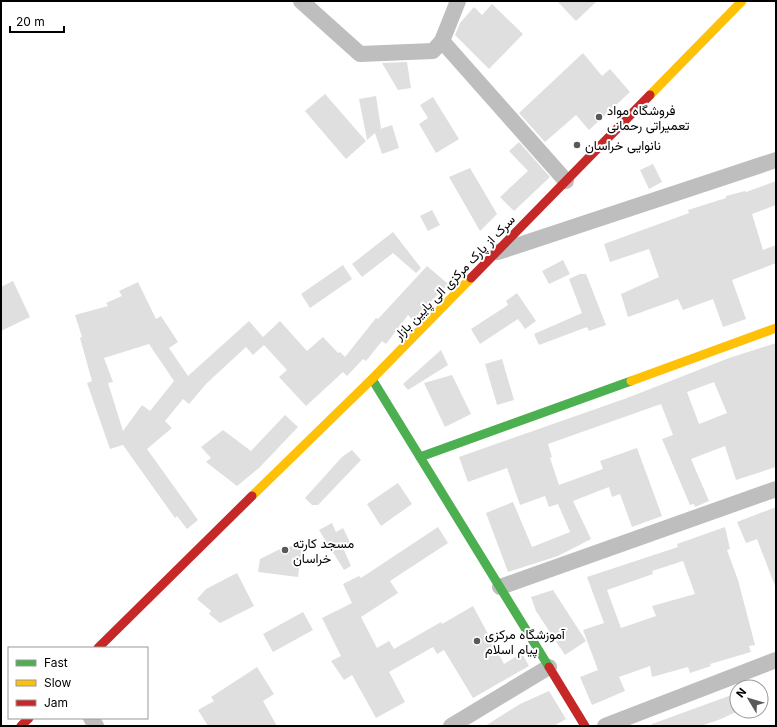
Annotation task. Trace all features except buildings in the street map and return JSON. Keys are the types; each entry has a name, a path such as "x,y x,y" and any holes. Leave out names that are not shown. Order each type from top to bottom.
{"main road":[{"name":"سرک از پارک مرکزی الی پایین بازار","path":"99,647 372,379 742,1"},
{"path":"420,457 776,328"},
{"path":"372,379 585,726"}],"street":[{"path":"301,1 360,54 433,51 442,41 458,1"},
{"path":"442,41 566,181"},
{"path":"496,252 776,160"},
{"path":"500,587 776,489"},
{"path":"605,726 776,660"},
{"path":"452,726 549,668"}],"traffic: fast":[{"path":"372,379 549,667"},
{"path":"420,457 631,381"}],"traffic: slow":[{"path":"650,95 742,1"},
{"path":"252,496 372,379 471,278"},
{"path":"631,381 776,328"}],"traffic: jam":[{"path":"471,278 650,95"},
{"path":"99,647 252,496"},
{"path":"549,667 585,726"},
{"path":"21,726 28,719"}],"place":[{"name":"فروشگاه مواد تعمیراتی رحمانی","path":"599,117"},
{"name":"نانوایی خراسان","path":"577,145"},
{"name":"مسجد کارته خراسان","path":"285,550"},
{"name":"آموزشگاه مرکزی پیام اسلام","path":"477,641"}]}
